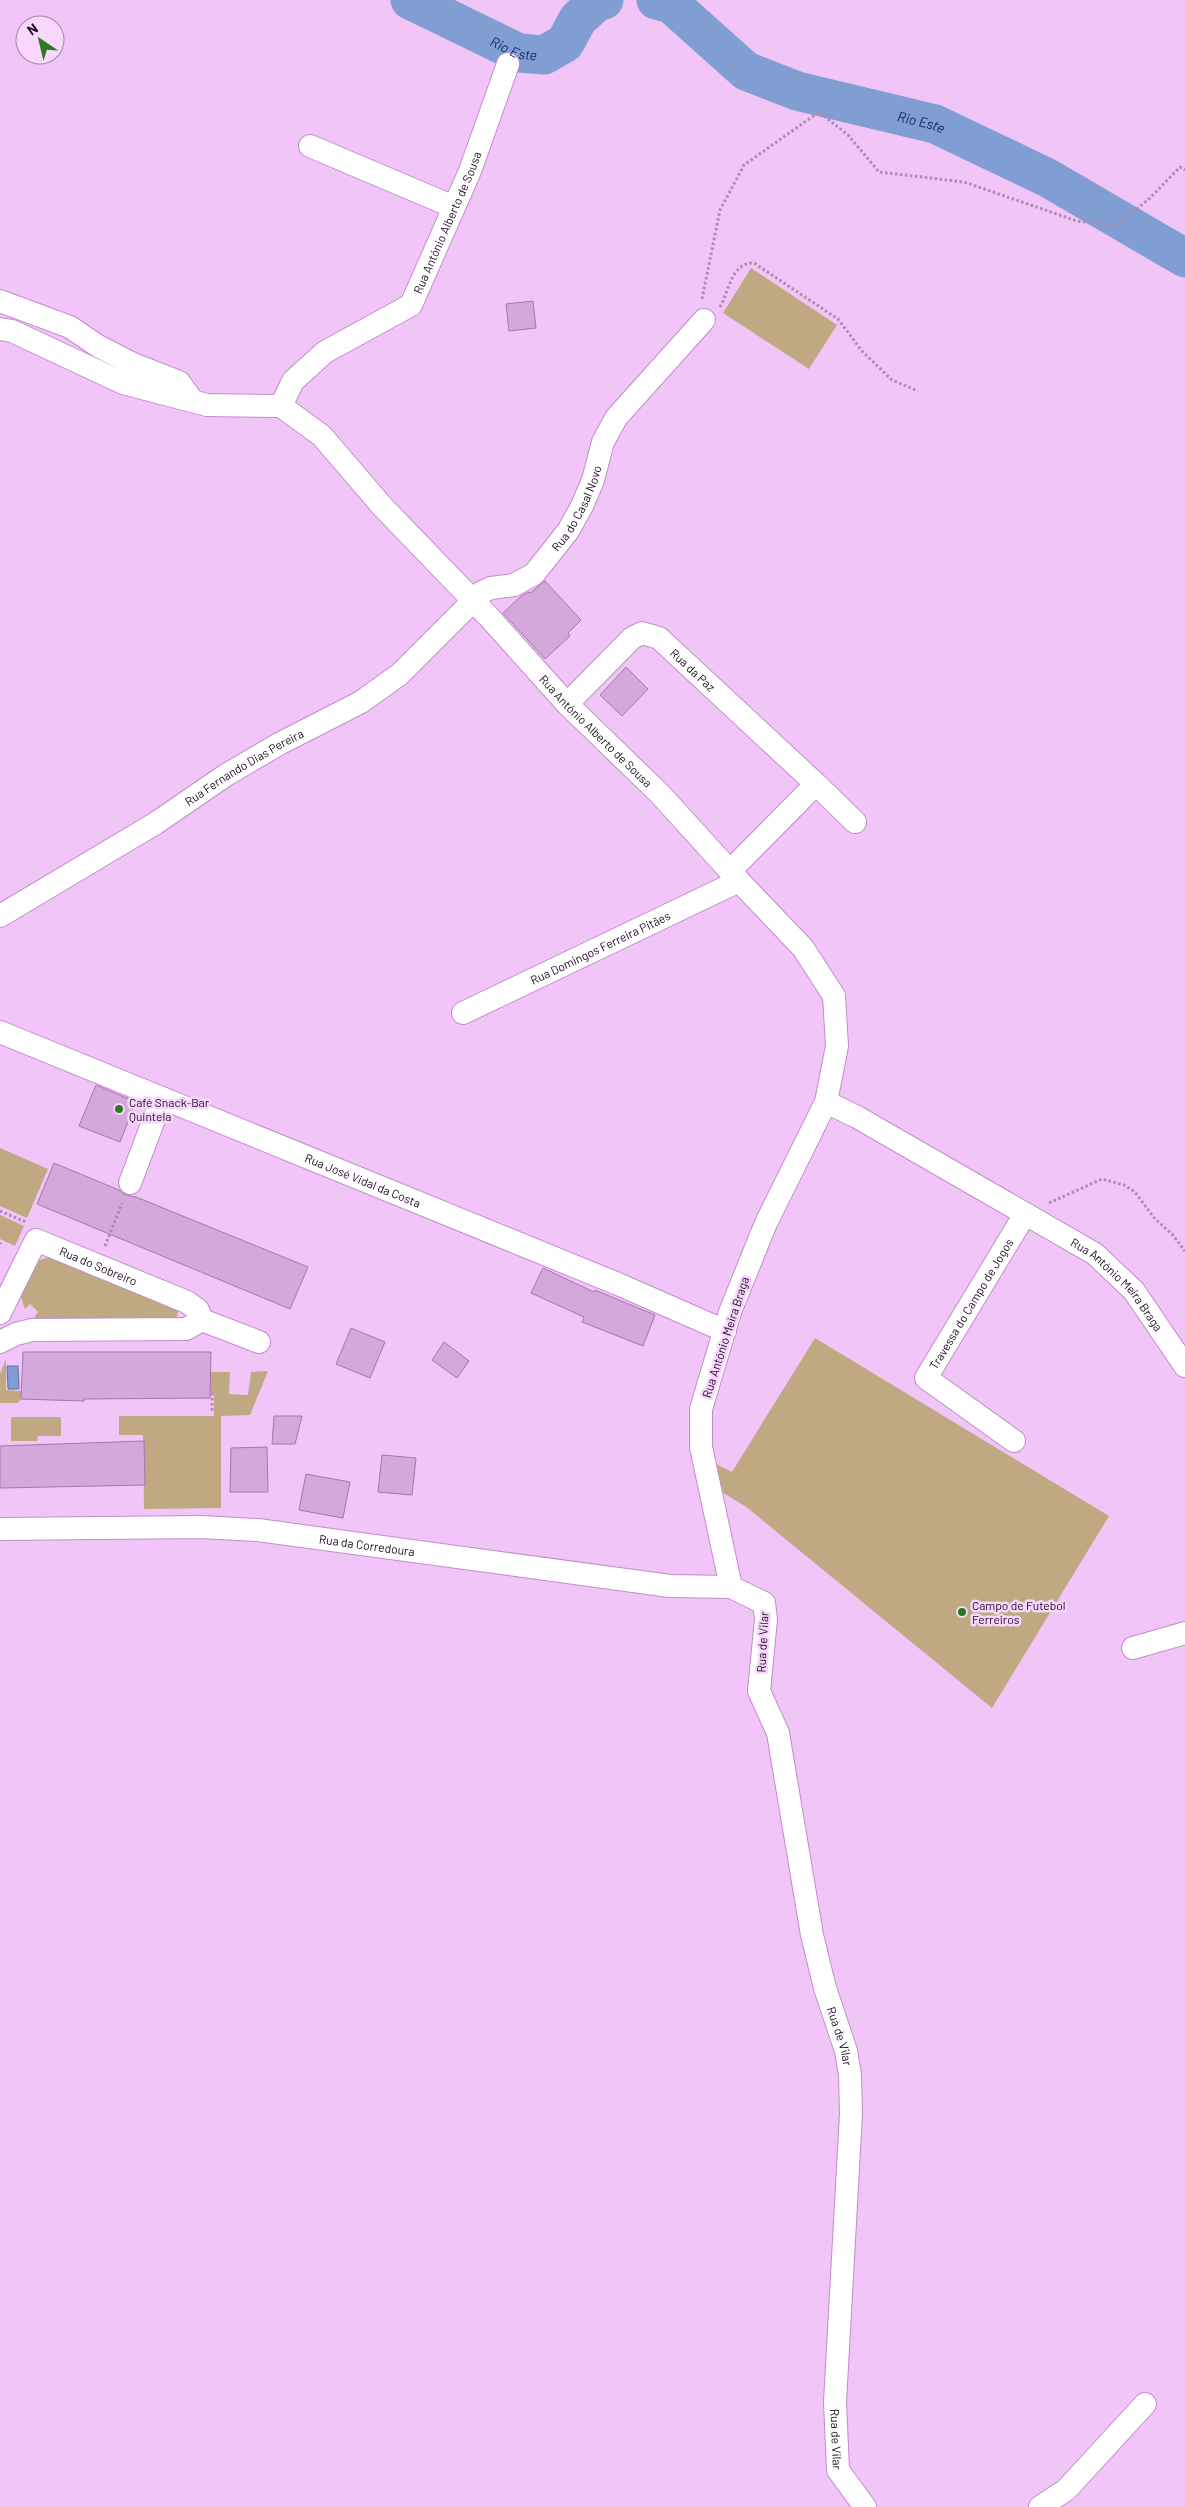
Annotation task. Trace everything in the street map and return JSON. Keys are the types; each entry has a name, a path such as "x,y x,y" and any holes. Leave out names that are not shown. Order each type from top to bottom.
{"street":[{"name":"Rua António Alberto de Sousa","path":"508,64 470,172 411,305 325,352 292,381 282,406 322,436 381,505 473,599 567,704 660,794 734,876 803,948 834,996 836,1046 827,1096"},
{"path":"310,146 454,207"},
{"path":"0,301 70,327 98,346 133,364 179,382 192,401"},
{"name":"Rua do Casal Novo","path":"473,599 491,588 514,585 534,574 568,530 582,506 603,442 616,418 700,324"},
{"path":"0,329 12,331 122,383 207,405 282,406"},
{"name":"Rua Fernando Dias Pereira","path":"0,916 142,832 226,775 280,744 361,702 400,674 473,599"},
{"name":"Rua da Paz","path":"567,704 632,638 642,632 650,633 682,659 855,822"},
{"path":"734,876 816,784"},
{"name":"Rua Domingos Ferreira Pitães","path":"463,1014 734,876"},
{"name":"Rua José Vidal da Costa","path":"0,1032 618,1284 725,1331"},
{"name":"Rua António Meira Braga","path":"730,1587 701,1447 701,1409 725,1331 766,1223 827,1096 856,1117 1095,1254 1134,1291 1185,1366"},
{"path":"127,1189 162,1098"},
{"name":"Travessa do Campo de Jogos","path":"1014,1441 926,1378 1025,1214"},
{"name":"Rua do Sobreiro","path":"0,1313 36,1240 187,1302 198,1310 202,1320 258,1342"},
{"path":"14,1287 14,1305 19,1315 32,1330"},
{"path":"0,1342 16,1334 32,1330 186,1329 202,1320"},
{"name":"Rua da Corredoura","path":"0,1529 201,1527 258,1530 670,1586 730,1587"},
{"name":"Rua de Vilar","path":"730,1587 764,1603 766,1619 759,1691 778,1733 812,1935 825,1988 846,2051 850,2075 851,2114 844,2202 835,2402 838,2470 865,2507"},
{"path":"1133,1648 1185,1633"},
{"path":"1040,2507 1066,2490 1145,2404"}],"path":[{"path":"700,324 720,210 744,165 819,112 848,135 879,172 964,182 1076,221 1116,226 1150,198 1180,167 1185,170"},
{"path":"700,324 720,306 738,269 749,263 754,263 838,319 862,352 892,380 918,391"},
{"path":"1025,1214 1102,1179 1124,1185 1135,1192 1155,1219 1172,1234 1185,1251"},
{"path":"104,1249 127,1189"},
{"path":"0,1211 29,1223"},
{"path":"212,1393 212,1413"}],"shaded area":[{"path":"751,268 837,325 809,369 723,313"},
{"path":"0,1148 48,1169 27,1218 0,1206"},
{"path":"0,1215 24,1226 15,1246 0,1239"},
{"path":"49,1257 178,1309 177,1317 171,1322 39,1323 34,1318 38,1312 30,1304 25,1309 21,1297 31,1268 40,1260"},
{"name":"Campo de Futebol Ferreiros","path":"815,1338 1109,1516 992,1708 745,1506 718,1490 716,1464 732,1472"},
{"path":"6,1359 6,1390 21,1391 21,1399 18,1403 0,1403 0,1374"},
{"path":"268,1371 250,1415 221,1416 221,1508 144,1509 143,1435 119,1435 119,1416 214,1416 214,1394 210,1393 210,1372 230,1372 229,1394 248,1395 251,1372"},
{"path":"11,1417 61,1417 61,1436 38,1436 37,1441 11,1441"}],"water":[{"path":"7,1366 18,1366 19,1389 8,1389"}],"building":[{"path":"533,301 536,328 509,331 506,304"},
{"path":"545,581 581,620 568,633 570,636 545,659 503,613 521,596 530,593"},
{"path":"626,667 648,689 622,716 600,695"},
{"path":"96,1085 136,1102 120,1142 79,1126"},
{"path":"54,1163 119,1190 125,1195 136,1197 308,1267 290,1309 37,1204"},
{"path":"543,1268 594,1292 595,1290 655,1315 643,1346 582,1322 584,1317 531,1293"},
{"path":"351,1328 385,1342 370,1378 336,1364"},
{"path":"444,1342 469,1361 457,1378 432,1360"},
{"path":"23,1352 211,1352 210,1398 84,1399 84,1401 21,1399"},
{"path":"274,1416 302,1416 295,1444 272,1444"},
{"path":"144,1441 145,1485 0,1488 0,1446"},
{"path":"267,1447 268,1492 230,1492 231,1448"},
{"path":"382,1455 416,1458 412,1495 378,1492"},
{"path":"306,1474 350,1482 343,1518 299,1510"}],"waterway":[{"name":"Rio Este","path":"410,0 519,53 544,55 565,43 578,19 597,2 604,0"},
{"name":"Rio Este","path":"656,0 671,4 746,71 797,91 935,124 1048,178 1185,258"}],"place":[{"name":"Café Snack-Bar Quintela","path":"119,1109"},
{"name":"Campo de Futebol Ferreiros","path":"962,1612"}]}
